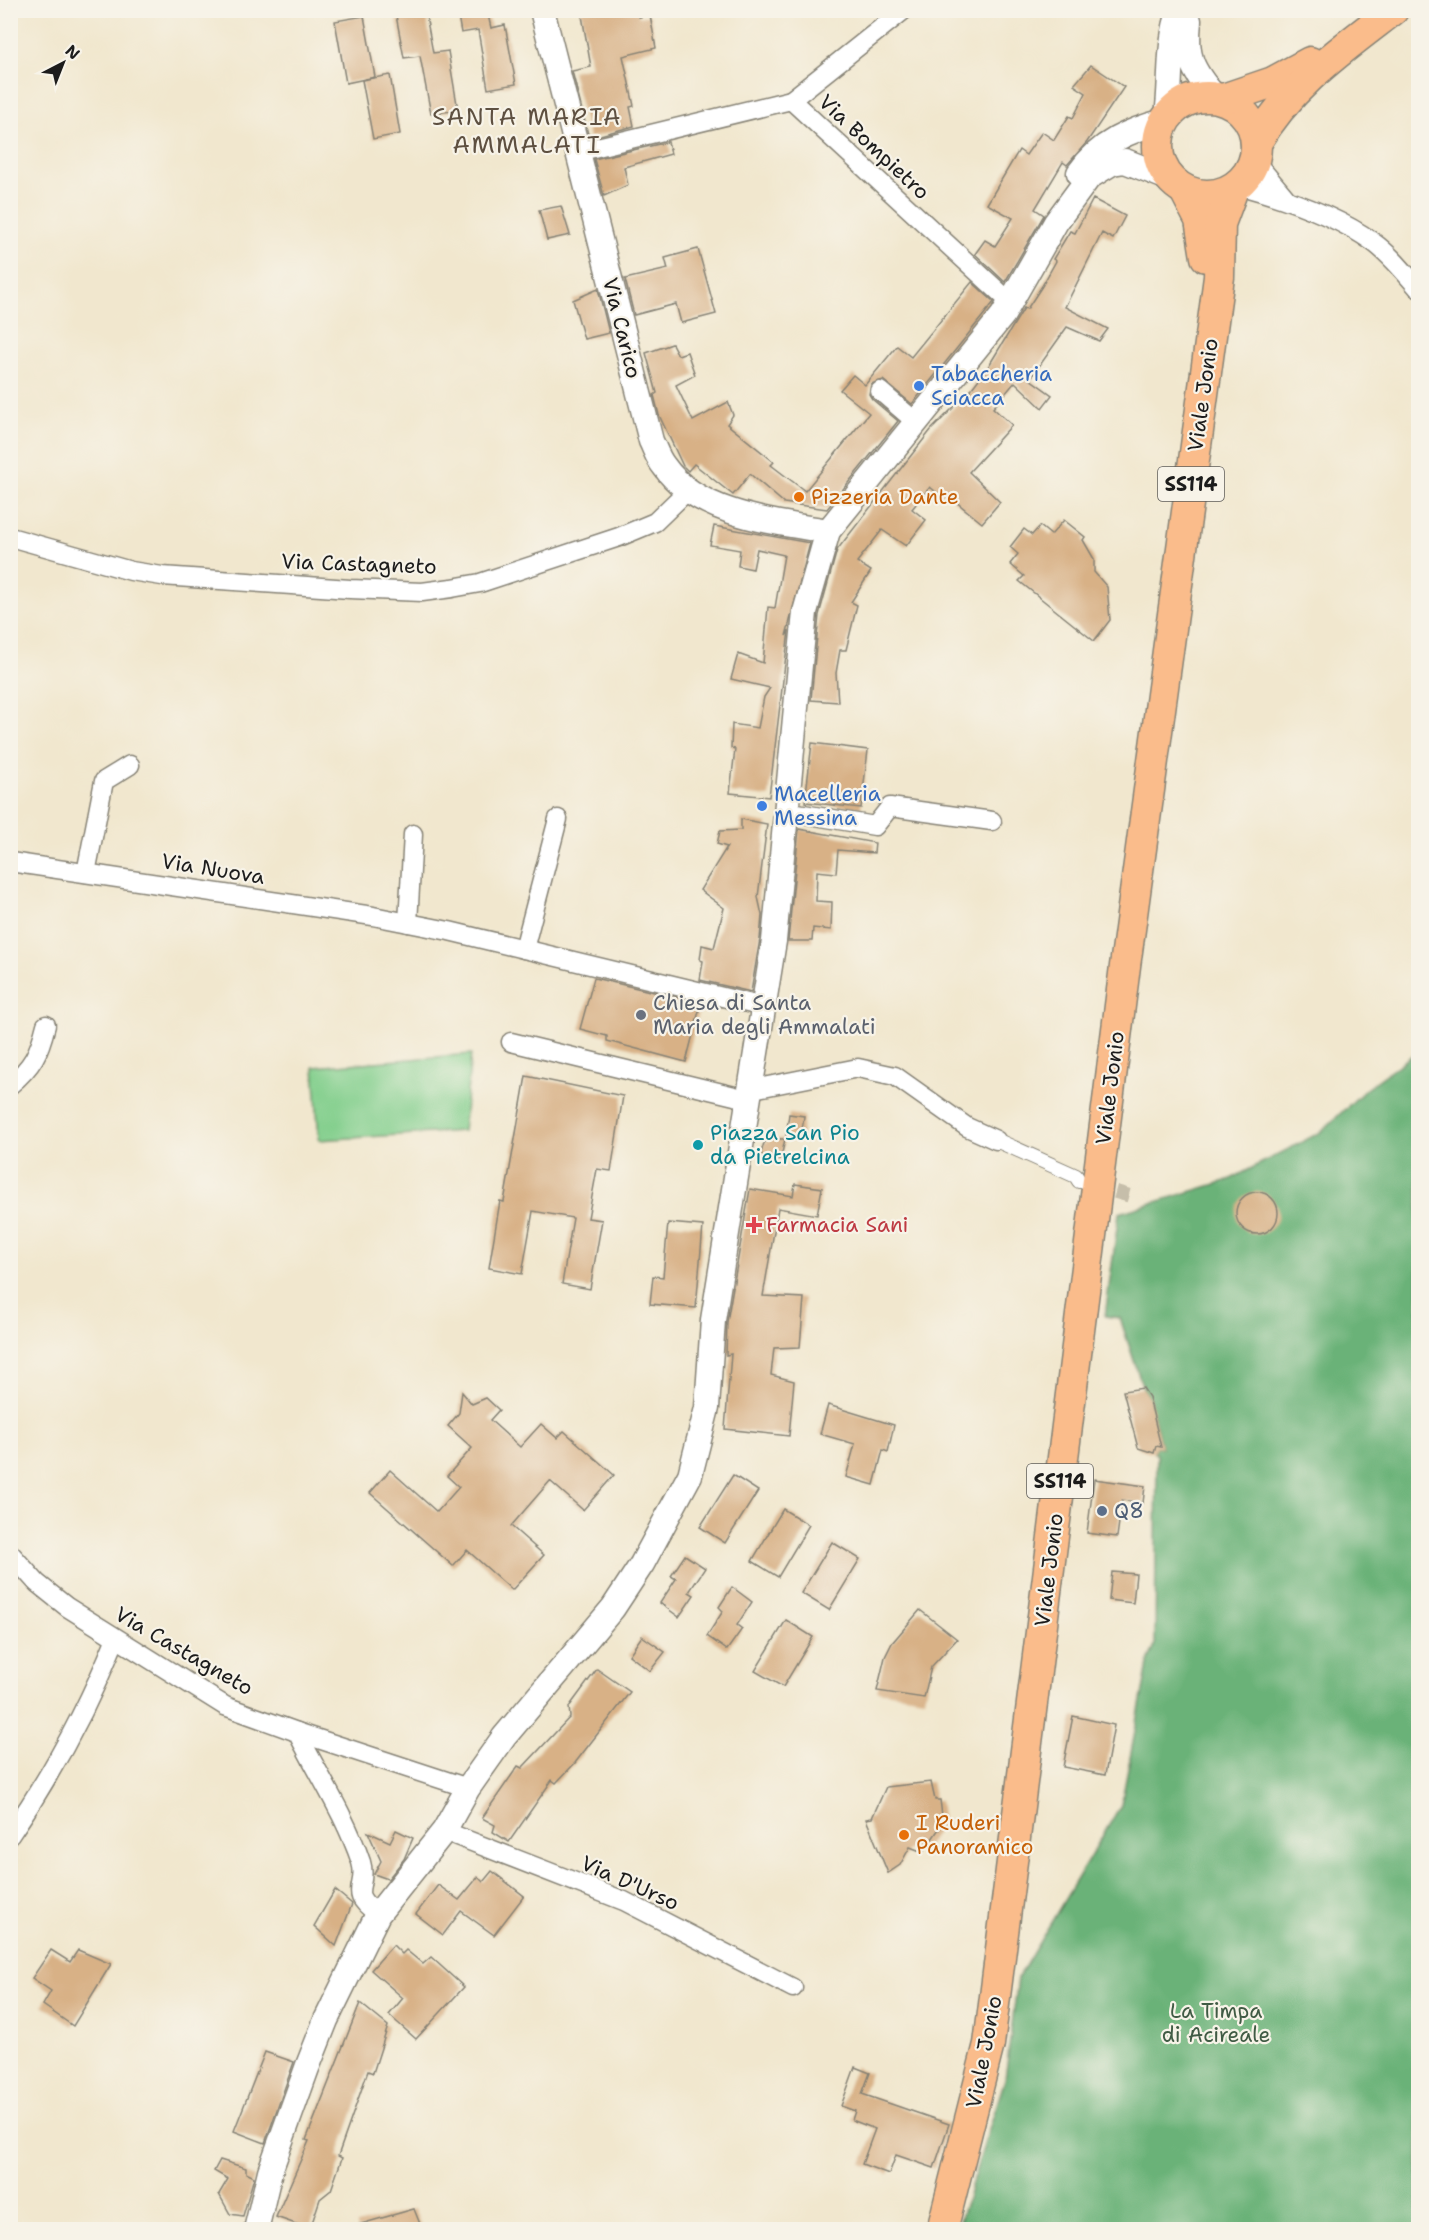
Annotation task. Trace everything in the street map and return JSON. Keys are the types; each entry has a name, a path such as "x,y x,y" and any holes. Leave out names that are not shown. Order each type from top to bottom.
{"main road":[{"path":"1392,10 1309,76 1279,109 1255,152 1245,178 1236,187 1209,196 1177,184 1162,167 1157,144 1166,118 1188,100 1219,98 1273,82 1300,68 1392,10"},
{"path":"1219,98 1242,112 1254,132 1255,152"},
{"name":"Viale Jonio","path":"1150,782 1206,247 1200,220 1177,184"},
{"name":"Viale Jonio","path":"942,2229 989,2044 1150,782 1219,277 1220,224 1236,187"},
{"name":"Viale Jonio","path":"928,2229 956,2177"}],"street":[{"name":"Via Carico","path":"542,10 651,441 664,467 688,490 720,507 828,531"},
{"path":"790,100 904,10"},
{"path":"1056,222 1074,180 1099,150 1136,129 1166,118 1171,88 1170,58 1180,10"},
{"path":"1191,10 1186,44 1191,64 1219,98"},
{"name":"Via Bompietro","path":"577,152 790,100 1010,302"},
{"path":"1255,152 1271,183 1289,200"},
{"path":"256,2229 270,2171 307,2068 326,2020 378,1914 444,1831 468,1788 504,1737 613,1608 642,1564 690,1475 707,1408 712,1320 774,941 805,612 814,573 828,531 1003,315 1056,222 1089,177 1112,163 1125,161 1177,184"},
{"path":"1236,187 1289,200 1372,241 1390,256 1419,288"},
{"path":"880,391 916,422"},
{"name":"Via Castagneto","path":"10,537 121,568 162,576 422,592 480,583 619,537 655,522 688,490"},
{"path":"86,873 104,780 130,765"},
{"path":"785,811 875,826 891,807 992,821"},
{"path":"524,950 558,819"},
{"path":"408,923 413,834"},
{"name":"Via Nuova","path":"10,861 408,923 764,1006"},
{"path":"10,1085 22,1075 39,1054 46,1025"},
{"path":"511,1042 748,1094 858,1068 875,1070 895,1076 968,1127 1076,1176 1079,1181"},
{"name":"Via Castagneto","path":"10,1553 45,1589 67,1607 225,1706 468,1788"},
{"path":"10,1834 70,1739 94,1694 116,1638"},
{"path":"297,1732 352,1839 362,1865 359,1893 363,1903 378,1914"},
{"name":"Via D'Urso","path":"444,1831 624,1901 793,1988"}],"green space":[{"name":"La Timpa di Acireale","path":"1418,1051 1418,2229 957,2230 1005,2079 1018,1978 1121,1805 1149,1659 1155,1646 1157,1454 1154,1453 1156,1446 1161,1447 1149,1397 1143,1388 1120,1318 1105,1316 1119,1213 1229,1180 1321,1132 1366,1089"},
{"path":"471,1054 463,1131 319,1140 314,1067"}],"building":[{"path":"395,10 425,10 433,53 448,51 458,110 431,114 420,56 404,58"},
{"path":"457,10 487,10 491,28 505,25 516,84 488,89 478,30 461,33"},
{"path":"581,10 638,10 639,17 650,15 656,48 623,56 634,106 630,107 634,126 589,138 572,71 591,67"},
{"path":"364,16 375,77 346,83 335,21"},
{"path":"1091,65 1124,87 1087,142 1067,165 1063,162 1035,209 1044,215 1005,282 975,254 985,240 995,246 1013,218 987,204 1019,150 1026,155 1042,132 1054,140 1069,116 1073,118 1086,93 1074,85"},
{"path":"390,75 400,134 373,139 362,80"},
{"path":"668,142 671,154 624,167 628,185 604,196 594,159"},
{"path":"1093,199 1125,216 1113,239 1102,233 1065,307 1108,329 1099,341 1067,327 1030,379 1052,395 1042,408 1015,382 993,408 1012,425 969,472 1000,502 982,523 944,492 941,496 930,487 912,509 926,520 906,546 882,530 857,562 871,571 851,602 857,605 846,650 840,650 836,673 838,702 811,700 819,615 837,550 931,430 969,392 988,367 1024,308 1027,309 1042,286 1056,261 1053,259 1070,231 1075,233"},
{"path":"561,206 570,235 547,240 539,210"},
{"path":"698,249 716,314 681,323 676,304 634,315 625,279 668,269 665,258"},
{"path":"972,282 994,302 912,404 883,380 871,384 869,394 872,399 898,421 827,509 784,503 750,474 733,495 694,464 688,471 683,466 659,415 654,395 657,393 646,353 672,344 678,355 687,352 695,375 676,385 693,421 728,402 733,415 727,424 774,462 771,465 805,491 869,413 840,390 853,375 865,385 897,346 911,357"},
{"path":"598,289 609,333 584,339 573,300"},
{"path":"1064,520 1085,537 1083,540 1094,559 1094,572 1107,587 1110,620 1094,641 1019,581 1024,576 1010,564 1018,554 1010,547 1024,529 1032,535 1040,526 1051,535"},
{"path":"714,526 810,543 786,636 789,630 769,797 730,793 735,749 731,748 732,724 758,728 764,697 770,688 731,679 738,654 763,663 768,607 775,608 784,555 757,549 753,569 738,566 740,550 710,545"},
{"path":"812,743 868,750 861,808 805,802"},
{"path":"741,819 767,824 758,897 762,915 760,939 751,992 700,980 703,961 700,960 702,945 714,948 724,908 700,890 727,847 717,844 720,831 741,830"},
{"path":"799,829 875,843 874,853 838,850 836,873 817,871 816,901 832,902 831,930 813,928 812,941 788,941"},
{"name":"Chiesa di Santa Maria degli Ammalati","path":"594,978 701,1003 686,1062 607,1041 607,1036 580,1029"},
{"path":"526,1076 623,1096 611,1171 597,1169 588,1218 602,1220 590,1289 562,1284 573,1218 533,1211 522,1274 489,1268 500,1201 504,1202"},
{"path":"789,1114 804,1116 801,1138 786,1136"},
{"path":"770,1139 785,1139 781,1158 771,1162 764,1159 761,1153 764,1143"},
{"path":"795,1184 822,1188 817,1215 778,1208 763,1296 804,1298 800,1347 774,1348 771,1375 794,1381 789,1436 725,1429 731,1354 726,1355 727,1322 750,1189 793,1196"},
{"path":"1257,1192 1272,1198 1278,1213 1272,1228 1257,1234 1242,1228 1236,1213 1242,1198"},
{"path":"668,1223 703,1226 696,1308 650,1304 653,1276 663,1277"},
{"path":"1143,1388 1149,1397 1161,1447 1156,1446 1154,1453 1138,1448 1123,1391"},
{"path":"462,1392 472,1404 486,1398 499,1410 490,1420 520,1447 541,1424 557,1438 564,1431 614,1475 583,1510 550,1481 511,1526 544,1555 512,1590 467,1550 453,1566 370,1493 390,1470 437,1512 459,1487 447,1476 472,1448 448,1426 459,1413"},
{"path":"828,1405 894,1425 888,1452 883,1450 874,1485 846,1477 855,1444 820,1434"},
{"path":"733,1475 758,1491 725,1543 700,1527"},
{"path":"1094,1479 1145,1486 1143,1503 1122,1500 1117,1537 1087,1533"},
{"path":"783,1509 809,1525 778,1577 752,1561"},
{"path":"832,1542 860,1559 829,1610 801,1593"},
{"path":"685,1555 705,1568 689,1592 694,1595 679,1617 660,1603 676,1579 671,1576"},
{"path":"1112,1572 1136,1574 1133,1603 1109,1600"},
{"path":"732,1587 752,1602 737,1625 742,1629 727,1650 707,1636 723,1611 719,1607"},
{"path":"920,1610 957,1639 931,1667 924,1698 877,1691 885,1657 892,1643"},
{"path":"786,1620 813,1637 783,1687 755,1671"},
{"path":"642,1636 665,1652 650,1671 629,1655"},
{"path":"597,1669 630,1692 575,1763 556,1783 552,1780 509,1842 493,1832 495,1825 482,1818 518,1766 522,1768 570,1717 569,1707"},
{"path":"1073,1716 1114,1725 1105,1775 1063,1767"},
{"name":"I Ruderi Panoramico","path":"931,1782 935,1800 940,1800 943,1823 923,1852 910,1847 900,1865 888,1873 866,1819 872,1818 886,1787"},
{"path":"396,1830 413,1838 404,1859 388,1879 374,1874 381,1861 368,1832 390,1842"},
{"path":"492,1871 524,1896 494,1935 461,1911 443,1935 416,1914 438,1885 459,1900 478,1877 483,1882"},
{"path":"335,1890 352,1904 336,1946 314,1926"},
{"path":"393,1945 402,1954 406,1950 423,1964 431,1957 464,1987 416,2039 389,2015 403,1998 371,1970"},
{"path":"51,1950 70,1962 78,1950 111,1964 73,2026 43,2005 51,1991 32,1978"},
{"path":"360,2003 388,2026 373,2073 368,2071 338,2156 342,2158 331,2190 320,2199 310,2229 276,2217 309,2141 306,2140"},
{"path":"265,2052 294,2062 265,2143 234,2131"},
{"path":"855,2067 870,2073 862,2094 949,2124 934,2168 896,2155 889,2174 862,2164 875,2129 852,2120 855,2111 841,2106"},
{"path":"220,2160 246,2168 246,2173 254,2177 243,2216 230,2214 219,2194 228,2179 214,2171"},
{"path":"414,2209 422,2229 357,2229 357,2225"}],"tunnel":[{"path":"1095,1186 1130,1196"}],"place":[{"name":"Tabaccheria Sciacca","path":"919,386"},
{"name":"Pizzeria Dante","path":"799,497"},
{"name":"Macelleria Messina","path":"762,806"},
{"name":"Chiesa di Santa Maria degli Ammalati","path":"641,1015"},
{"name":"Piazza San Pio da Pietrelcina","path":"698,1145"},
{"name":"Farmacia Sani","path":"754,1225"},
{"name":"Q8","path":"1102,1511"},
{"name":"I Ruderi Panoramico","path":"904,1835"}],"district":[{"name":"SANTA MARIA AMMALATI","path":"527,131"}]}
